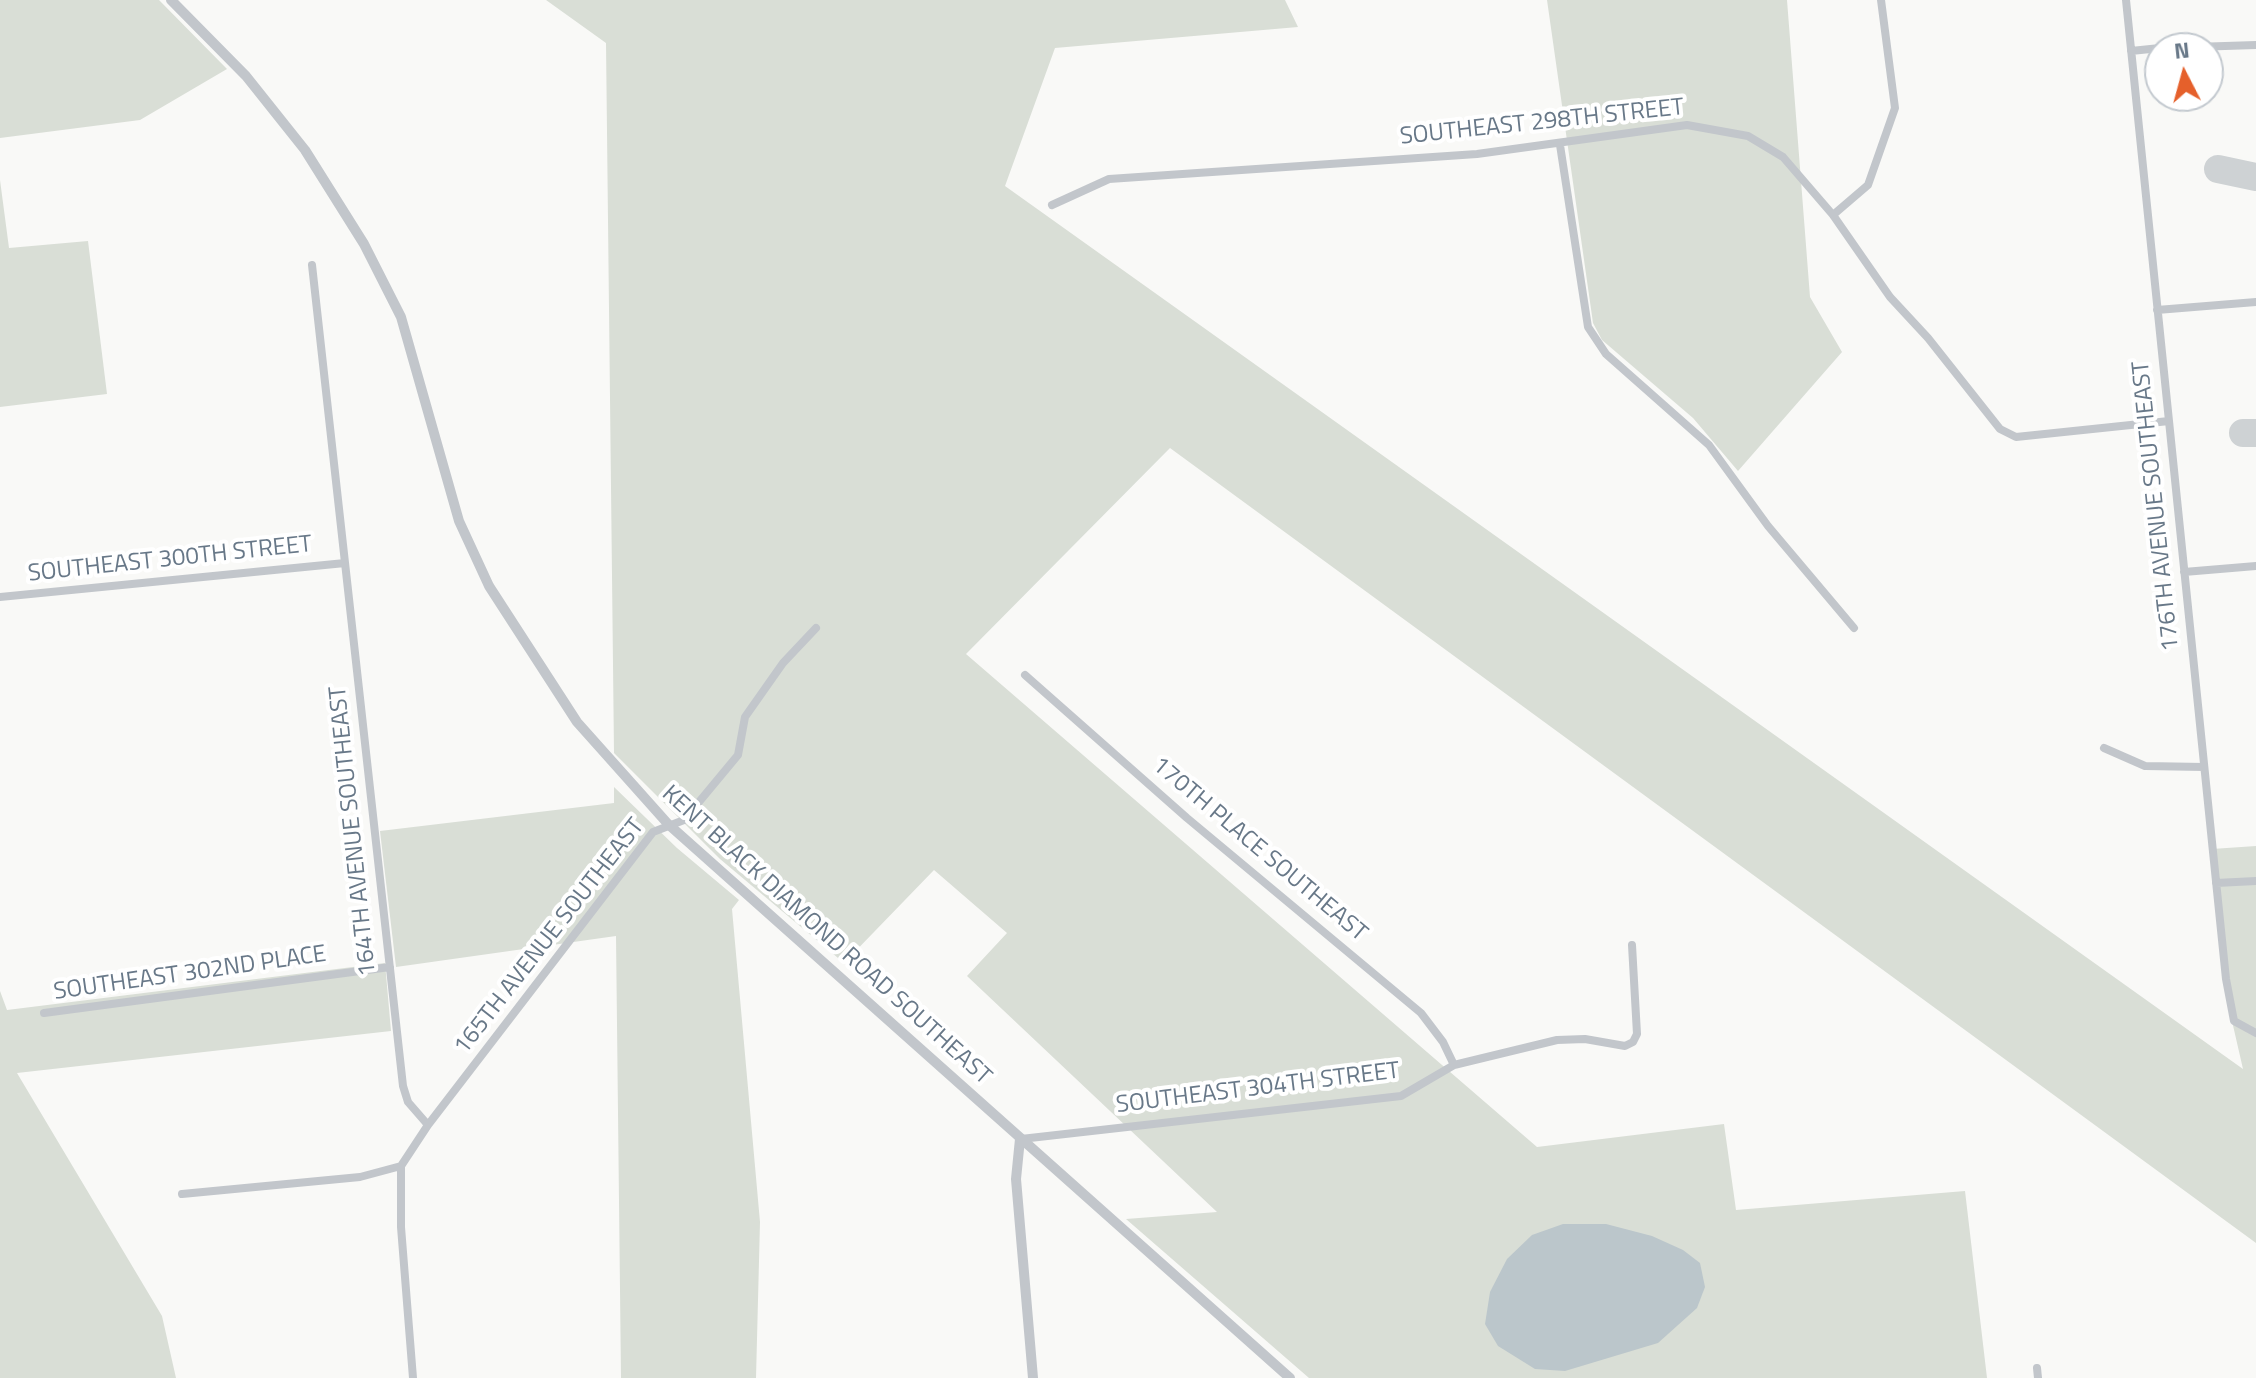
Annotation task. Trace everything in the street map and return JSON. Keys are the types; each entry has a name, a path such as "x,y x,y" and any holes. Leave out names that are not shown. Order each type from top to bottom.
{"street":[{"name":"KENT BLACK DIAMOND ROAD SOUTHEAST","path":"171,0 246,76 305,150 364,244 401,317 459,521 489,586 577,722 668,824 1290,1378"},
{"path":"1833,215 1868,185 1895,108 1881,0"},
{"name":"176TH AVENUE SOUTHEAST","path":"2126,0 2229,1008 2237,1025 2256,1033"},
{"path":"2224,46 2256,45"},
{"path":"2131,51 2144,50"},
{"name":"SOUTHEAST 298TH STREET","path":"1052,205 1109,179 1560,145 1687,125 1748,136 1783,157 1833,215 1890,297 1928,338 2000,429 2016,437 2169,421"},
{"path":"1560,145 1588,327 1606,354 1709,445 1768,526 1854,628"},
{"name":"164TH AVENUE SOUTHEAST","path":"312,265 403,1086 408,1102 428,1125"},
{"path":"2157,310 2256,302"},
{"name":"SOUTHEAST 300TH STREET","path":"0,597 345,563"},
{"path":"2184,572 2256,566"},
{"name":"165TH AVENUE SOUTHEAST","path":"428,1125 653,832 684,820 738,755 745,717 783,663 816,628"},
{"name":"170TH PLACE SOUTHEAST","path":"1025,675 1187,818 1421,1013 1443,1042 1454,1065"},
{"path":"2104,748 2145,766 2204,767"},
{"path":"2216,883 2256,881"},
{"name":"SOUTHEAST 304TH STREET","path":"1020,1139 1401,1096 1454,1065 1557,1040 1585,1039 1625,1046 1633,1042 1637,1034 1632,945"},
{"name":"SOUTHEAST 302ND PLACE","path":"44,1013 390,967"},
{"path":"413,1378 401,1227 401,1166 428,1125"},
{"path":"1020,1139 1016,1179 1033,1378"},
{"path":"182,1194 360,1177 401,1166"},
{"path":"2037,1368 2038,1378"}],"shaded area":[{"path":"0,0 159,0 227,69 140,120 0,138"},
{"path":"546,0 1285,0 1298,27 1055,48 1005,186 2243,1069 2229,1008 2212,849 2256,846 2256,1243 1170,448 966,654 1537,1147 1724,1124 1736,1210 1965,1191 1987,1378 1309,1378 1126,1219 1217,1212 967,976 1007,933 934,870 844,963 720,859 614,753 606,43"},
{"path":"1547,0 1787,0 1810,297 1842,352 1738,471 1693,418 1602,340 1593,323"},
{"path":"0,180 9,248 88,241 107,394 0,407"},
{"path":"614,787 677,848 739,900 732,909 760,1222 756,1378 621,1378 616,936 396,967 380,831 614,803"},
{"path":"385,963 391,1031 17,1073 162,1316 176,1378 0,1378 0,991 7,1010"},
{"path":"1563,1224 1606,1224 1652,1236 1683,1250 1700,1263 1705,1287 1697,1308 1658,1343 1565,1371 1535,1369 1498,1346 1485,1324 1490,1292 1507,1259 1532,1235"}],"taxiway":[{"path":"2218,169 2256,177"},
{"path":"2243,433 2256,433"}]}
